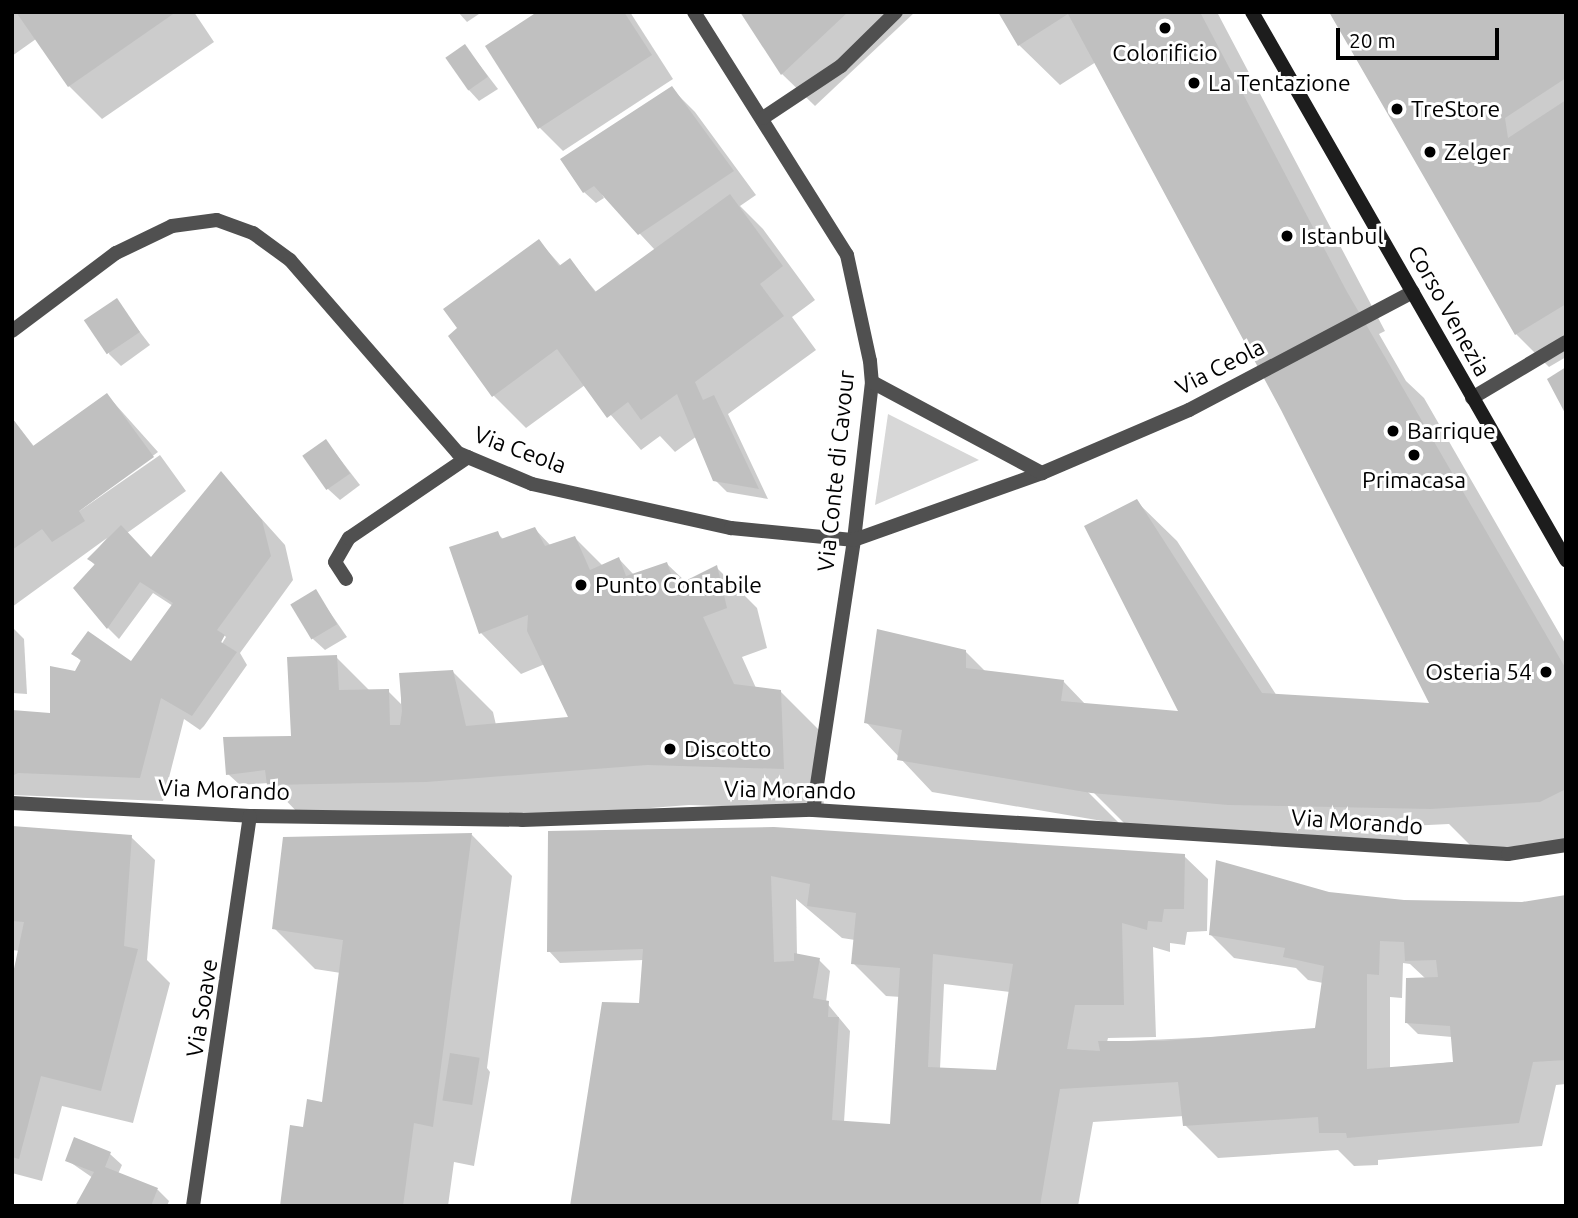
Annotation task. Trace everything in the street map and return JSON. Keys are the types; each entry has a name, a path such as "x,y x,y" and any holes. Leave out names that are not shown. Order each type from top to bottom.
{"street":[{"name":"Via Conte di Cavour","path":"694,12 848,255 872,382 854,540 813,810"},
{"path":"763,118 841,66 896,12"},
{"name":"Corso Venezia","path":"1252,12 1566,559"},
{"name":"Via Ceola","path":"12,331 116,253 172,226 217,220 253,233 290,260 458,453 532,484 718,525 854,540 1042,472 1189,410 1413,292"},
{"path":"1472,398 1566,342"},
{"path":"872,382 1042,472"},
{"path":"346,579 335,562 338,550 349,538 468,457"},
{"name":"Via Morando","path":"12,803 250,816 522,820 813,810 1508,854 1566,845"},
{"name":"Via Soave","path":"194,1206 250,816"}],"shaded area":[{"path":"888,414 979,460 875,505"}],"building":[{"path":"16,12 176,12 68,87"},
{"path":"537,12 624,12 652,55 538,129 485,46"},
{"path":"740,12 848,12 781,75"},
{"path":"998,12 1200,12 1346,290 1566,669 1566,789 1540,802 1431,809 1228,805 1091,793 897,760 902,730 864,723 877,629 966,650 966,668 1064,680 1061,701 1178,711 1084,526 1137,499 1262,693 1429,703 1281,410 1068,14 1018,46"},
{"path":"1329,12 1566,12 1566,78 1505,118 1508,138 1566,100 1566,304 1515,335"},
{"path":"465,44 488,77 468,91 445,58"},
{"path":"672,86 734,171 638,235 594,186 583,193 560,159"},
{"path":"730,194 783,266 760,284 784,316 695,382 703,400 714,395 759,489 713,481 677,394 641,420 628,402 607,418 557,349 492,397 448,336 457,328 443,309 539,239 559,266 570,258 595,292"},
{"path":"117,298 140,332 107,354 84,320"},
{"path":"1566,367 1566,415 1547,379"},
{"path":"107,393 154,457 79,511 85,521 52,542 42,529 12,550 12,418 33,446"},
{"path":"326,439 350,473 326,490 302,456"},
{"path":"221,471 262,520 271,556 217,630 225,635 221,642 237,652 192,716 161,698 140,778 18,773 12,776 12,710 50,713 50,666 75,671 81,660 71,654 88,631 131,661 173,603 140,582 107,629 73,588 95,564 87,559 121,525 151,557"},
{"path":"535,527 545,546 575,536 590,570 619,557 626,576 667,562 675,586 717,565 727,608 703,617 734,684 781,690 784,769 647,765 426,782 267,785 265,770 226,775 223,737 291,736 287,657 337,655 339,690 389,689 390,725 400,725 402,711 399,673 453,670 466,726 568,717 527,631 528,615 479,634 449,547 498,531 501,539"},
{"path":"316,589 337,624 311,640 290,604"},
{"path":"12,826 132,835 124,946 138,949 101,1091 41,1076 19,1159 12,1157 12,978 24,922 12,921"},
{"path":"774,827 1185,854 1184,909 1164,909 1162,922 1148,921 1147,930 1122,923 1124,1005 1075,1005 1067,1049 1100,1051 1098,1041 1164,1041 1315,1028 1324,966 1283,957 1285,948 1209,935 1216,860 1329,892 1404,900 1522,902 1566,895 1566,1060 1533,1062 1519,1123 1347,1138 1346,1133 1319,1133 1318,1117 1183,1126 1178,1082 1060,1089 1040,1206 570,1206 602,1002 639,1003 643,949 547,952 548,831","holes":["771,876 810,884 807,906 856,913 851,964 900,968 890,1124 832,1120 839,1017 828,1017 829,1001 813,998 820,958 794,953 794,961 774,962","1380,941 1404,942 1405,961 1436,960 1438,977 1406,978 1405,1023 1450,1026 1453,1062 1367,1069 1367,974 1379,975","933,954 1013,964 996,1070 928,1067"]},
{"path":"472,833 433,1127 414,1123 403,1206 280,1206 290,1125 303,1127 307,1099 322,1102 343,940 272,929 283,837"},
{"path":"450,1053 480,1058 472,1105 442,1100"},
{"path":"74,1137 111,1152 105,1167 158,1188 151,1206 75,1206 94,1172 65,1161"}],"place":[{"name":"Colorificio","path":"1165,28"},
{"name":"La Tentazione","path":"1194,83"},
{"name":"TreStore","path":"1397,109"},
{"name":"Zelger","path":"1430,152"},
{"name":"Istanbul","path":"1287,236"},
{"name":"Barrique","path":"1393,431"},
{"name":"Primacasa","path":"1414,455"},
{"name":"Punto Contabile","path":"581,585"},
{"name":"Osteria 54","path":"1546,672"},
{"name":"Discotto","path":"670,749"}]}
